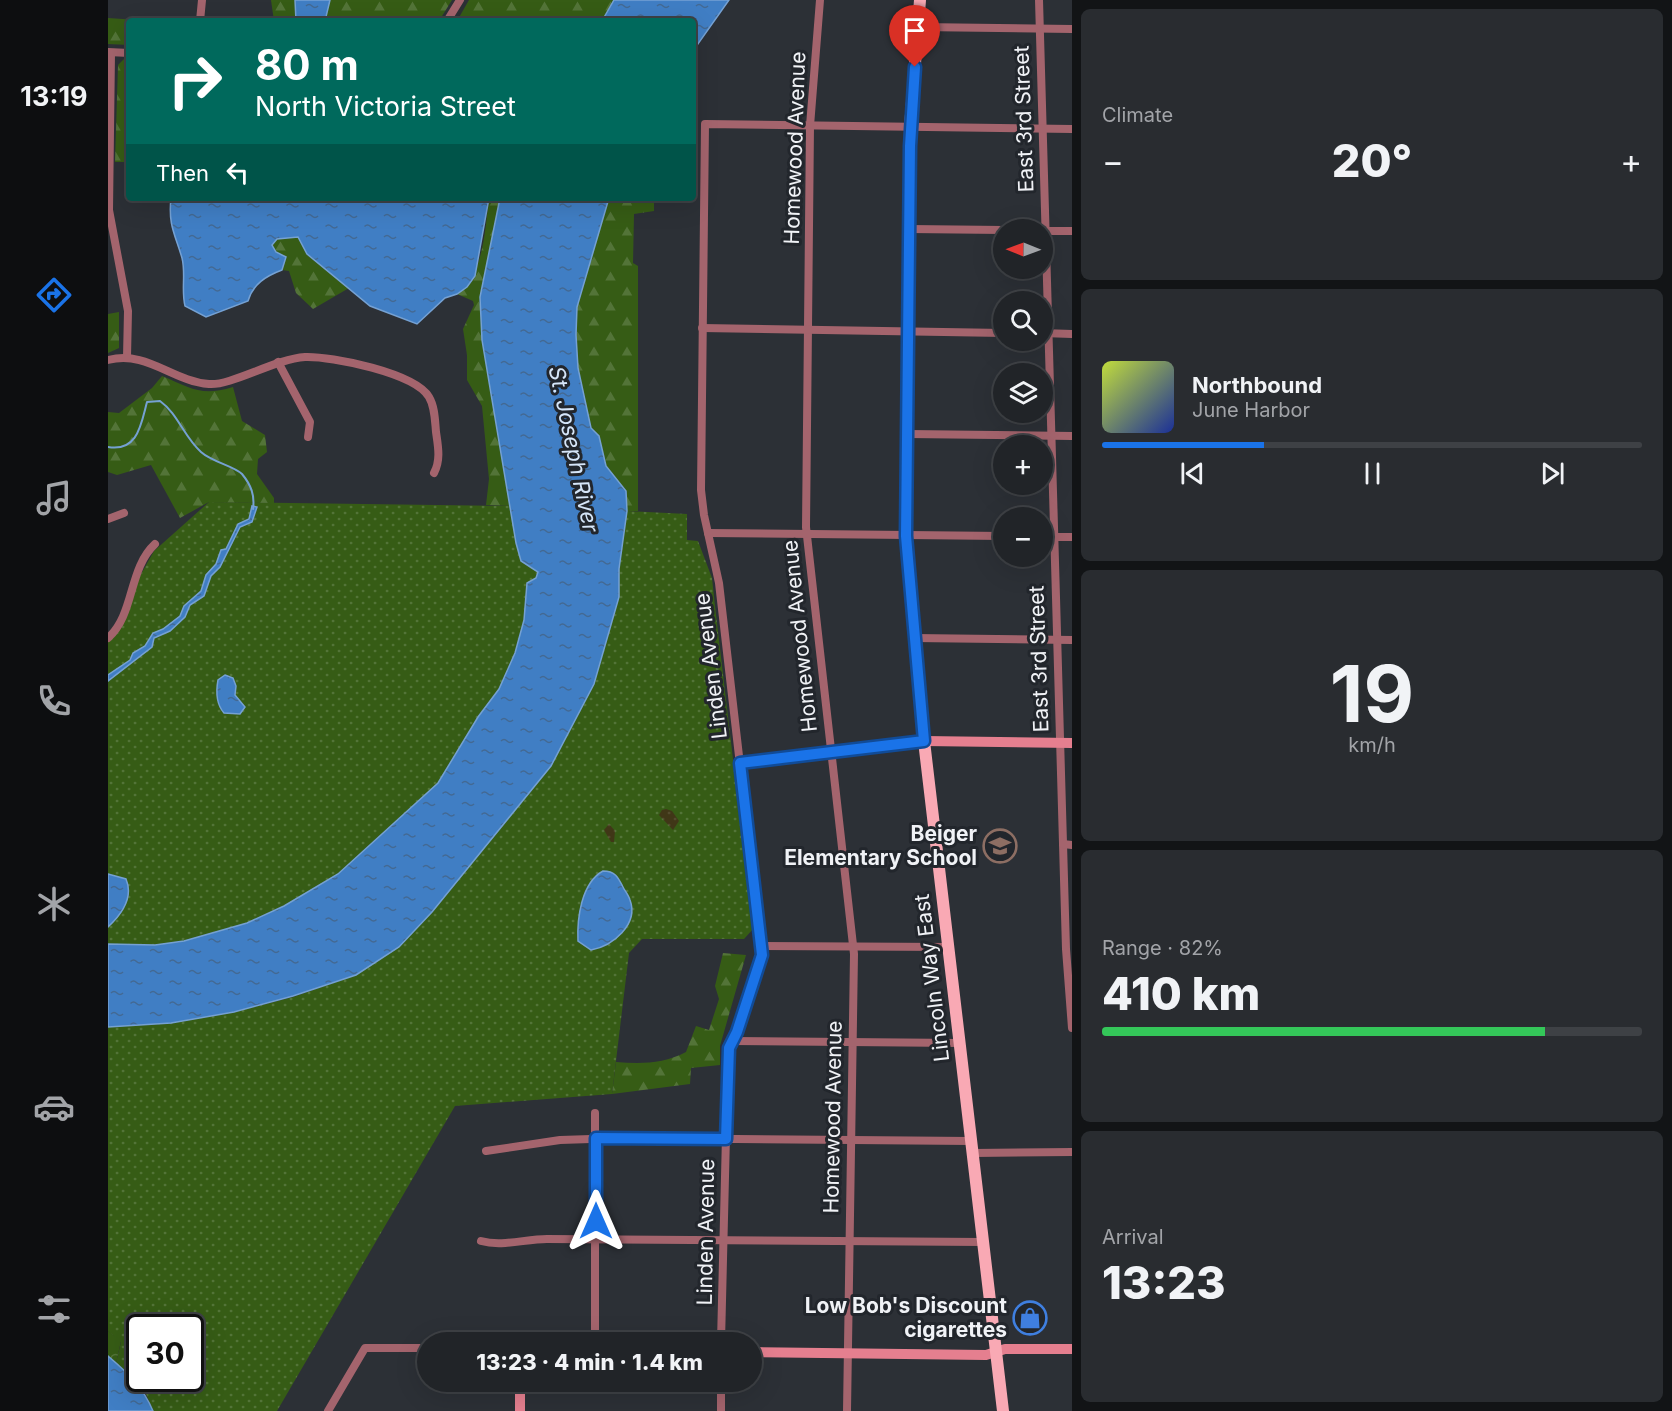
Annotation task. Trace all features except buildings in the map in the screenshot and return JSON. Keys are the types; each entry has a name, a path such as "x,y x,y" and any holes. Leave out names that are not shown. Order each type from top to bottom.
{"main road":[{"name":"Lincoln Way East","path":"920,0 910,126 906,536 924,741 1004,1411"}],"street":[{"path":"200,18 202,0"},
{"path":"449,18 460,0"},
{"name":"Homewood Avenue","path":"820,0 810,126 806,535 854,947 847,1411"},
{"name":"East 3rd Street","path":"1039,0 1044,219"},
{"path":"918,27 1072,29"},
{"path":"126,53 110,53 109,210 128,311 127,357"},
{"name":"Linden Avenue","path":"721,1332 728,1053 761,958 761,946 719,584 701,489 705,124 810,126"},
{"path":"810,126 1072,129"},
{"path":"909,229 993,230"},
{"path":"1053,231 1072,231"},
{"path":"702,328 993,333"},
{"path":"1053,333 1072,334"},
{"name":"East 3rd Street","path":"1046,351 1051,435"},
{"path":"108,360 127,357 146,360 198,382 213,384 278,362 320,357 349,360 422,388 433,407 439,456 434,473"},
{"path":"278,362 310,422 308,437"},
{"path":"906,434 1051,435"},
{"path":"1053,435 1072,436"},
{"name":"East 3rd Street","path":"1053,495 1063,844 1072,1028"},
{"path":"108,519 124,513"},
{"path":"708,533 993,536"},
{"path":"1054,537 1072,537"},
{"path":"108,638 122,621 141,563 155,544"},
{"path":"915,638 1072,640"},
{"path":"740,763 924,741 1072,743"},
{"path":"1063,844 1072,845"},
{"path":"761,946 948,947"},
{"path":"732,1041 960,1043"},
{"path":"595,1332 596,1113"},
{"path":"486,1151 560,1140 596,1138 851,1140 1072,1152"},
{"path":"481,1240 498,1244 526,1239 983,1242"},
{"path":"328,1411 365,1348 417,1348"},
{"path":"762,1352 986,1355 1005,1349 1072,1349"},
{"path":"520,1392 520,1411"},
{"path":"721,1392 721,1411"}],"green space":[{"path":"271,0 295,0 296,18 274,18"},
{"path":"330,0 452,0 441,18 326,18"},
{"path":"469,0 614,0 604,18 459,18"},
{"path":"108,18 126,19 126,45 108,44"},
{"path":"126,59 126,162 115,162 118,65"},
{"path":"489,201 499,201 480,297 482,340 511,506 486,505 489,479 482,406 467,380 467,355 463,329 474,305 473,301 457,294 473,275 484,237"},
{"path":"608,201 654,201 654,211 634,214 633,263 638,266 638,511 627,511 626,491 606,466 599,436 591,428 578,368 577,307"},
{"path":"298,237 307,254 349,288 313,309 296,293 289,271 282,270 286,257 276,252 272,245 277,239"},
{"path":"119,312 119,348 108,353 108,314"},
{"path":"162,376 196,390 212,391 233,387 242,421 265,435 267,452 258,459 257,474 274,498 274,503 209,502 180,518 151,465 117,475 108,472 108,412 119,413 152,388"},
{"path":"209,502 511,506 516,543 538,572 536,578 527,583 524,620 515,653 499,689 478,717 438,783 338,874 284,906 247,923 184,941 155,945 108,944 108,638 114,632 131,592 154,551"},
{"path":"627,511 687,514 687,540 698,541 712,578 753,929 744,939 642,939 629,953 612,1094 455,1106 277,1411 153,1411 144,1392 204,1392 204,1314 126,1314 126,1373 116,1363 121,1342 108,1331 108,1027 171,1023 234,1012 293,997 356,975 432,912 551,765 594,684 619,597 619,569"},
{"path":"723,953 746,955 720,1046 720,1065 691,1068 690,1084 612,1094 616,1062 643,1063 669,1059 686,1052 696,1026 709,1030 719,999 715,986"},
{"path":"108,1331 121,1341 116,1363 108,1356"}],"sand":[{"path":"662,810 672,811 679,821 673,830 659,815"},
{"path":"609,824 615,831 614,842 611,842 604,830"}],"water":[{"path":"295,0 330,0 326,18 296,18"},
{"path":"614,0 729,0 696,47 696,18 604,18"},
{"path":"171,201 488,201 475,276 467,287 445,298 417,324 370,306 307,254 298,237 277,239 272,245 276,252 286,257 282,270 261,281 253,290 248,301 206,317 185,306 183,264 171,223"},
{"name":"St. Joseph River","path":"499,201 608,201 577,307 576,335 578,368 591,428 599,436 606,466 626,491 627,511 619,569 619,597 594,684 551,766 432,912 399,947 356,975 293,996 234,1012 171,1023 108,1027 108,944 155,945 184,941 247,923 284,906 338,874 438,783 478,717 499,689 515,653 524,620 527,583 536,578 538,572 521,561 516,543 482,340 480,297"},
{"path":"252,506 257,507 252,522 240,527 220,567 211,576 204,596 190,605 185,617 170,631 154,638 152,647 108,681 108,675 130,660 133,653 145,646 153,633 163,629 180,616 184,606 201,591 206,575 216,564 221,550 226,549 238,524 249,519"},
{"path":"225,675 233,678 236,686 235,695 245,707 240,714 224,713 219,706 218,680"},
{"path":"603,871 616,875 630,900 631,917 615,939 591,950 578,941 578,922 585,893 590,884"},
{"path":"108,874 126,879 128,893 122,912 108,927"},
{"path":"108,1356 126,1372 126,1392 143,1392 153,1411 108,1411"}],"waterway":[{"path":"108,447 118,447 132,441 140,427 147,402 160,401 172,412 190,440 201,452 242,474 252,490 253,509"}],"place":[{"name":"Beiger Elementary School","path":"1000,846"},
{"name":"Low Bob's Discount cigarettes","path":"1030,1318"}],"route":[{"path":"596,1221 596,1138 726,1139 729,1048 737,1032 762,955 740,763 867,746 924,741 906,536 910,146 915,67"}]}
